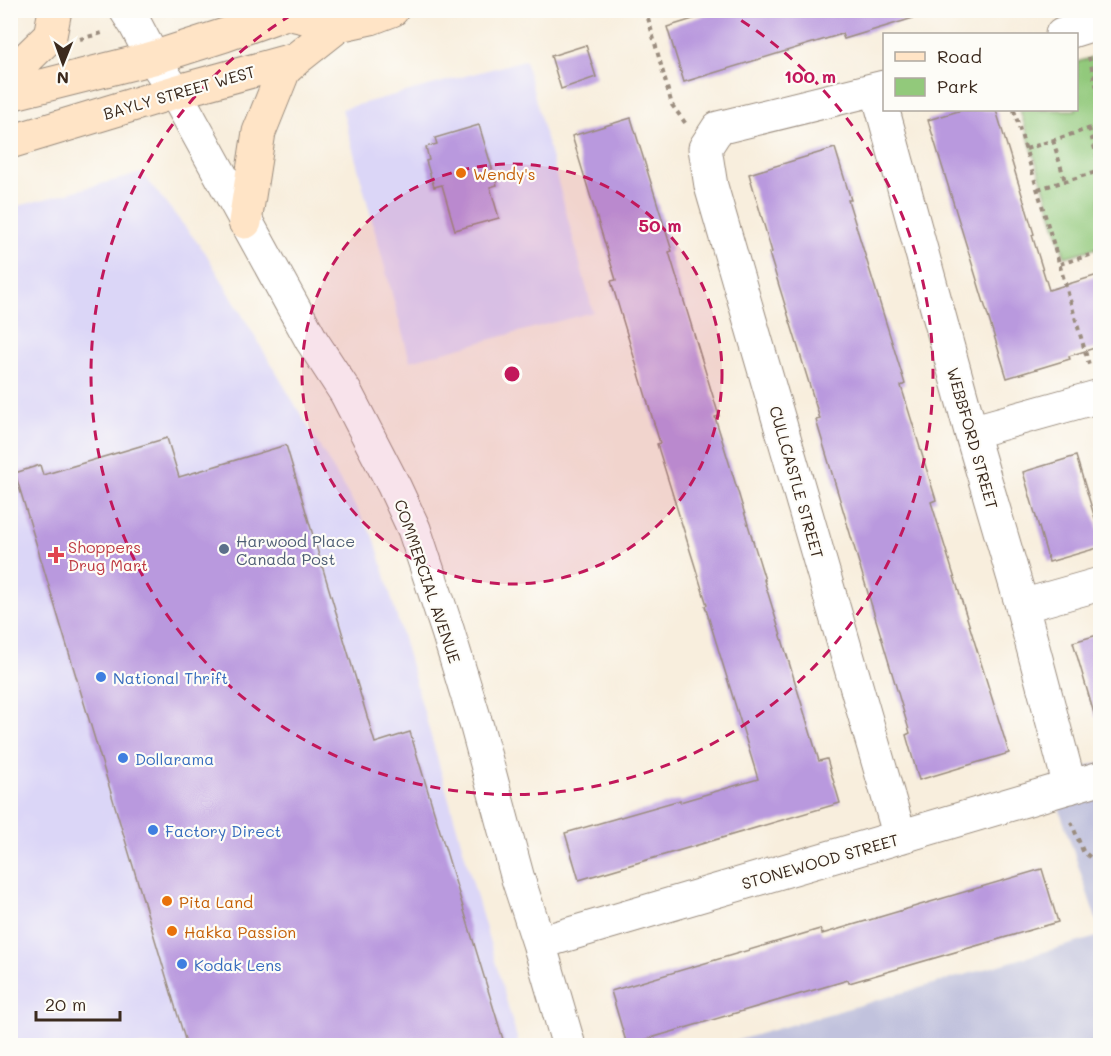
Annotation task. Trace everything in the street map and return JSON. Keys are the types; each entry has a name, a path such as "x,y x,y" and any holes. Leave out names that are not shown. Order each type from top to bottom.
{"main road":[{"path":"10,75 50,36 55,10"},
{"name":"BAYLY STREET WEST","path":"10,94 153,58 286,13 339,25 371,18 392,10"},
{"name":"BAYLY STREET WEST","path":"10,142 175,92 296,59 339,25"},
{"path":"245,222 259,132 284,70 296,59"}],"street":[{"name":"COMMERCIAL AVENUE","path":"126,10 175,92 312,341 346,393 414,530 477,727 518,879 569,1046"},
{"path":"711,138 881,88"},
{"name":"WEBBFORD STREET","path":"887,111 971,432 1022,606 1085,782"},
{"name":"CULLCASTLE STREET","path":"711,138 711,186 900,837"},
{"path":"971,432 1100,396"},
{"path":"1022,606 1101,584"},
{"name":"STONEWOOD STREET","path":"539,943 1085,782"}],"path":[{"path":"648,18 672,105 711,138"},
{"path":"1081,31 1101,100"},
{"path":"1014,111 1100,396"},
{"path":"1026,148 1101,125"},
{"path":"1038,189 1101,169 1089,128"},
{"path":"1053,140 1065,182"},
{"path":"1060,264 1101,252"},
{"path":"1071,822 1083,851 1101,866"}],"shaded area":[{"path":"525,60 593,312 410,361 342,109"},
{"path":"142,173 205,252 375,540 519,1045 11,1046 11,208"},
{"path":"1100,762 1100,931 1049,778"},
{"path":"1100,936 1100,1045 721,1045"}],"green space":[{"path":"1100,55 1100,247 1065,257 1020,111 1078,111 1078,62"}],"building":[{"path":"722,10 919,10 920,16 844,39 842,34 684,82 667,27"},
{"path":"586,45 596,77 561,89 551,56"},
{"path":"959,111 996,111 1049,290 1101,274 1101,346 1069,356 1070,359 1007,378 928,120"},
{"path":"631,118 719,416 715,417 819,761 827,759 840,803 579,880 565,833 758,779 657,444 660,443 611,281 616,280 572,136"},
{"name":"Wendy's","path":"479,125 497,185 490,187 499,218 455,230 442,185 434,187 426,161 429,160 426,147 437,144 435,138"},
{"path":"835,148 851,200 848,200 905,384 901,386 936,500 931,502 1009,753 919,780 906,735 910,733 816,420 820,419 769,253 772,252 749,174"},
{"path":"167,438 179,477 286,445 375,743 410,732 505,1046 187,1046 15,473 40,465 43,475"},
{"path":"1076,456 1101,538 1101,547 1049,562 1023,472"},
{"path":"1101,634 1101,716 1095,717 1073,642"},
{"path":"1042,869 1058,922 849,983 848,980 627,1045 611,991 820,929 822,934"}],"place":[{"name":"Wendy's","path":"461,173"},
{"name":"Harwood Place Canada Post","path":"224,549"},
{"name":"Shoppers Drug Mart","path":"56,555"},
{"name":"National Thrift","path":"101,677"},
{"name":"Dollarama","path":"123,758"},
{"name":"Factory Direct","path":"153,830"},
{"name":"Pita Land","path":"167,901"},
{"name":"Hakka Passion","path":"172,931"},
{"name":"Kodak Lens","path":"182,964"}]}
